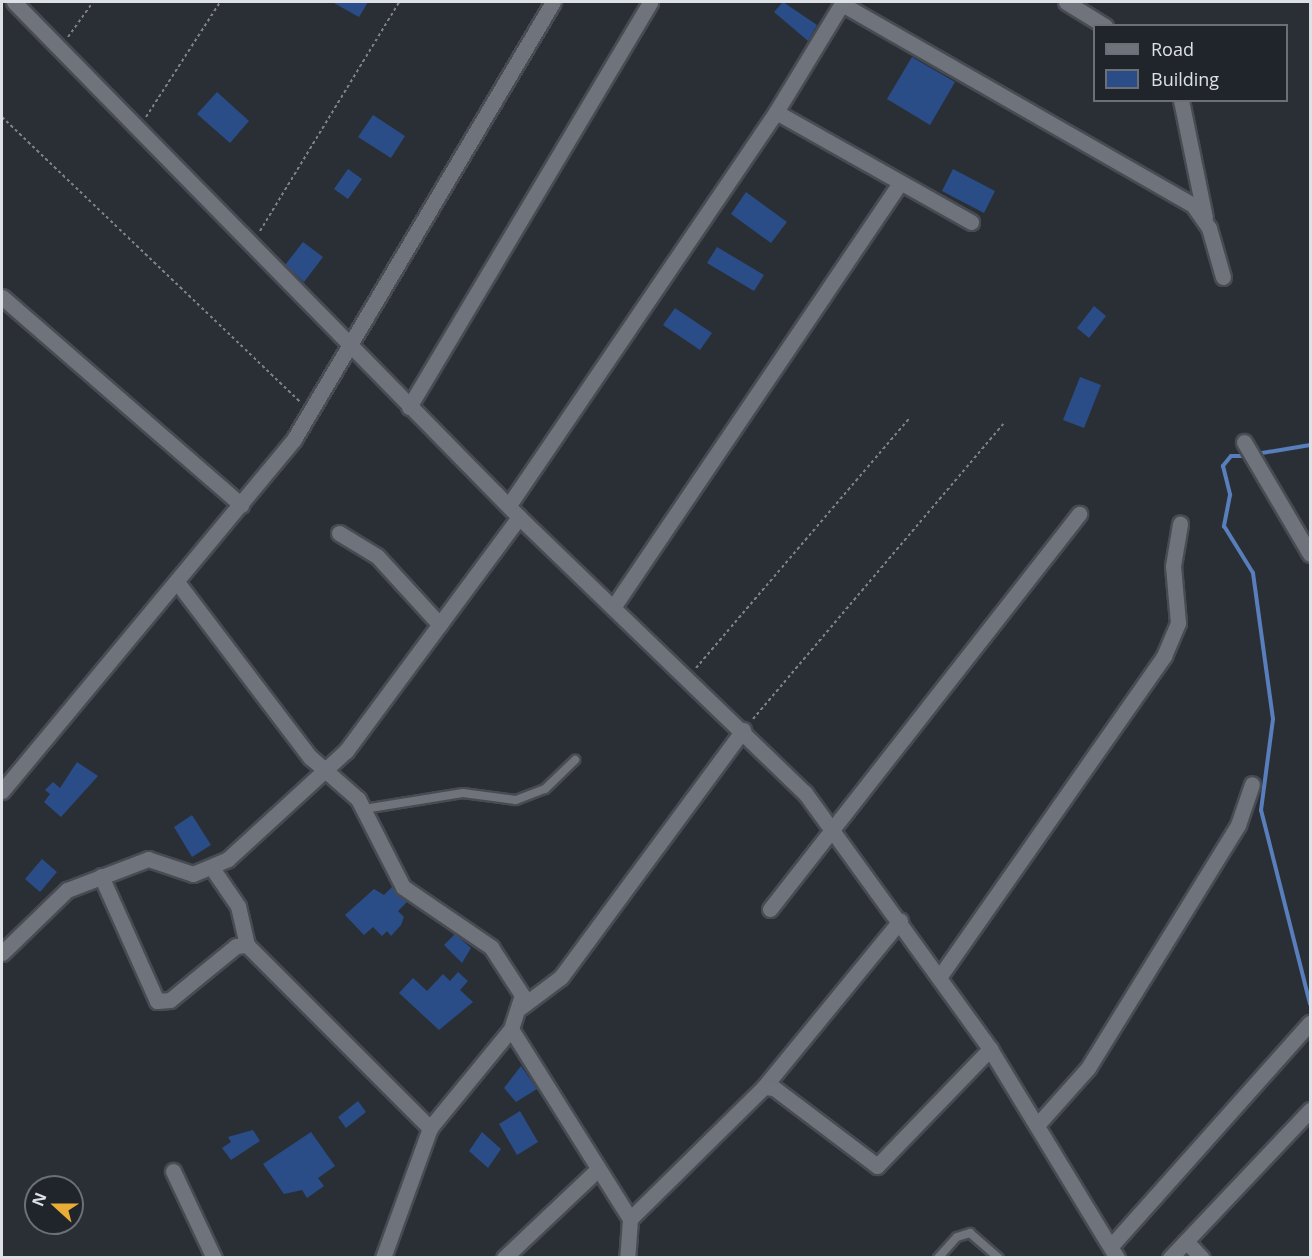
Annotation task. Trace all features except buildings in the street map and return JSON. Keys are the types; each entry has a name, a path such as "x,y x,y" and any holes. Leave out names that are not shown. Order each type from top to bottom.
{"street":[{"path":"14,2 251,246 514,511 743,730 836,830 990,1049 1038,1124 1114,1252 1311,1023"},
{"path":"2,791 241,505 311,413 553,2"},
{"path":"410,407 650,2"},
{"path":"2,953 57,895 101,876 148,859 193,874 212,868 324,773 369,724 440,625 777,112 842,2 1176,195 1205,218"},
{"path":"1066,2 1102,24"},
{"path":"1181,102 1205,218 1223,277"},
{"path":"777,112 971,222"},
{"path":"614,606 900,183"},
{"path":"3,301 241,505"},
{"path":"1244,442 1311,554"},
{"path":"770,909 836,830 1079,514"},
{"path":"940,976 1164,656 1178,623 1173,566 1180,524"},
{"path":"339,533 377,556 440,625"},
{"path":"177,582 324,773 342,783 364,809 403,887 491,947 512,972 521,1007"},
{"path":"383,1257 430,1128 512,1029 521,1007 561,977 743,730"},
{"path":"1038,1124 1088,1068 1238,825 1252,784"},
{"path":"212,868 238,906 247,945 430,1128"},
{"path":"101,876 157,1000 170,1000 236,946 247,945"},
{"path":"630,1219 764,1087 900,921"},
{"path":"512,1029 597,1170 630,1219 627,1257"},
{"path":"764,1087 774,1088 877,1166 990,1049"},
{"path":"1170,1257 1311,1110"},
{"path":"504,1257 597,1170"},
{"path":"173,1171 214,1257"},
{"path":"1186,1241 1202,1257"}],"lane":[{"path":"364,809 463,793 516,800 545,789 575,760"},
{"path":"938,1257 957,1237 970,1233 999,1257"}],"path":[{"path":"59,49 93,2"},
{"path":"138,129 220,2"},
{"path":"251,246 399,2"},
{"path":"2,117 311,413"},
{"path":"688,677 910,417"},
{"path":"743,730 1003,423"}],"waterway":[{"path":"1256,454 1310,445"},
{"path":"1249,456 1231,456 1223,466 1230,495 1224,526 1253,573 1273,719 1261,810 1310,1004"}]}
